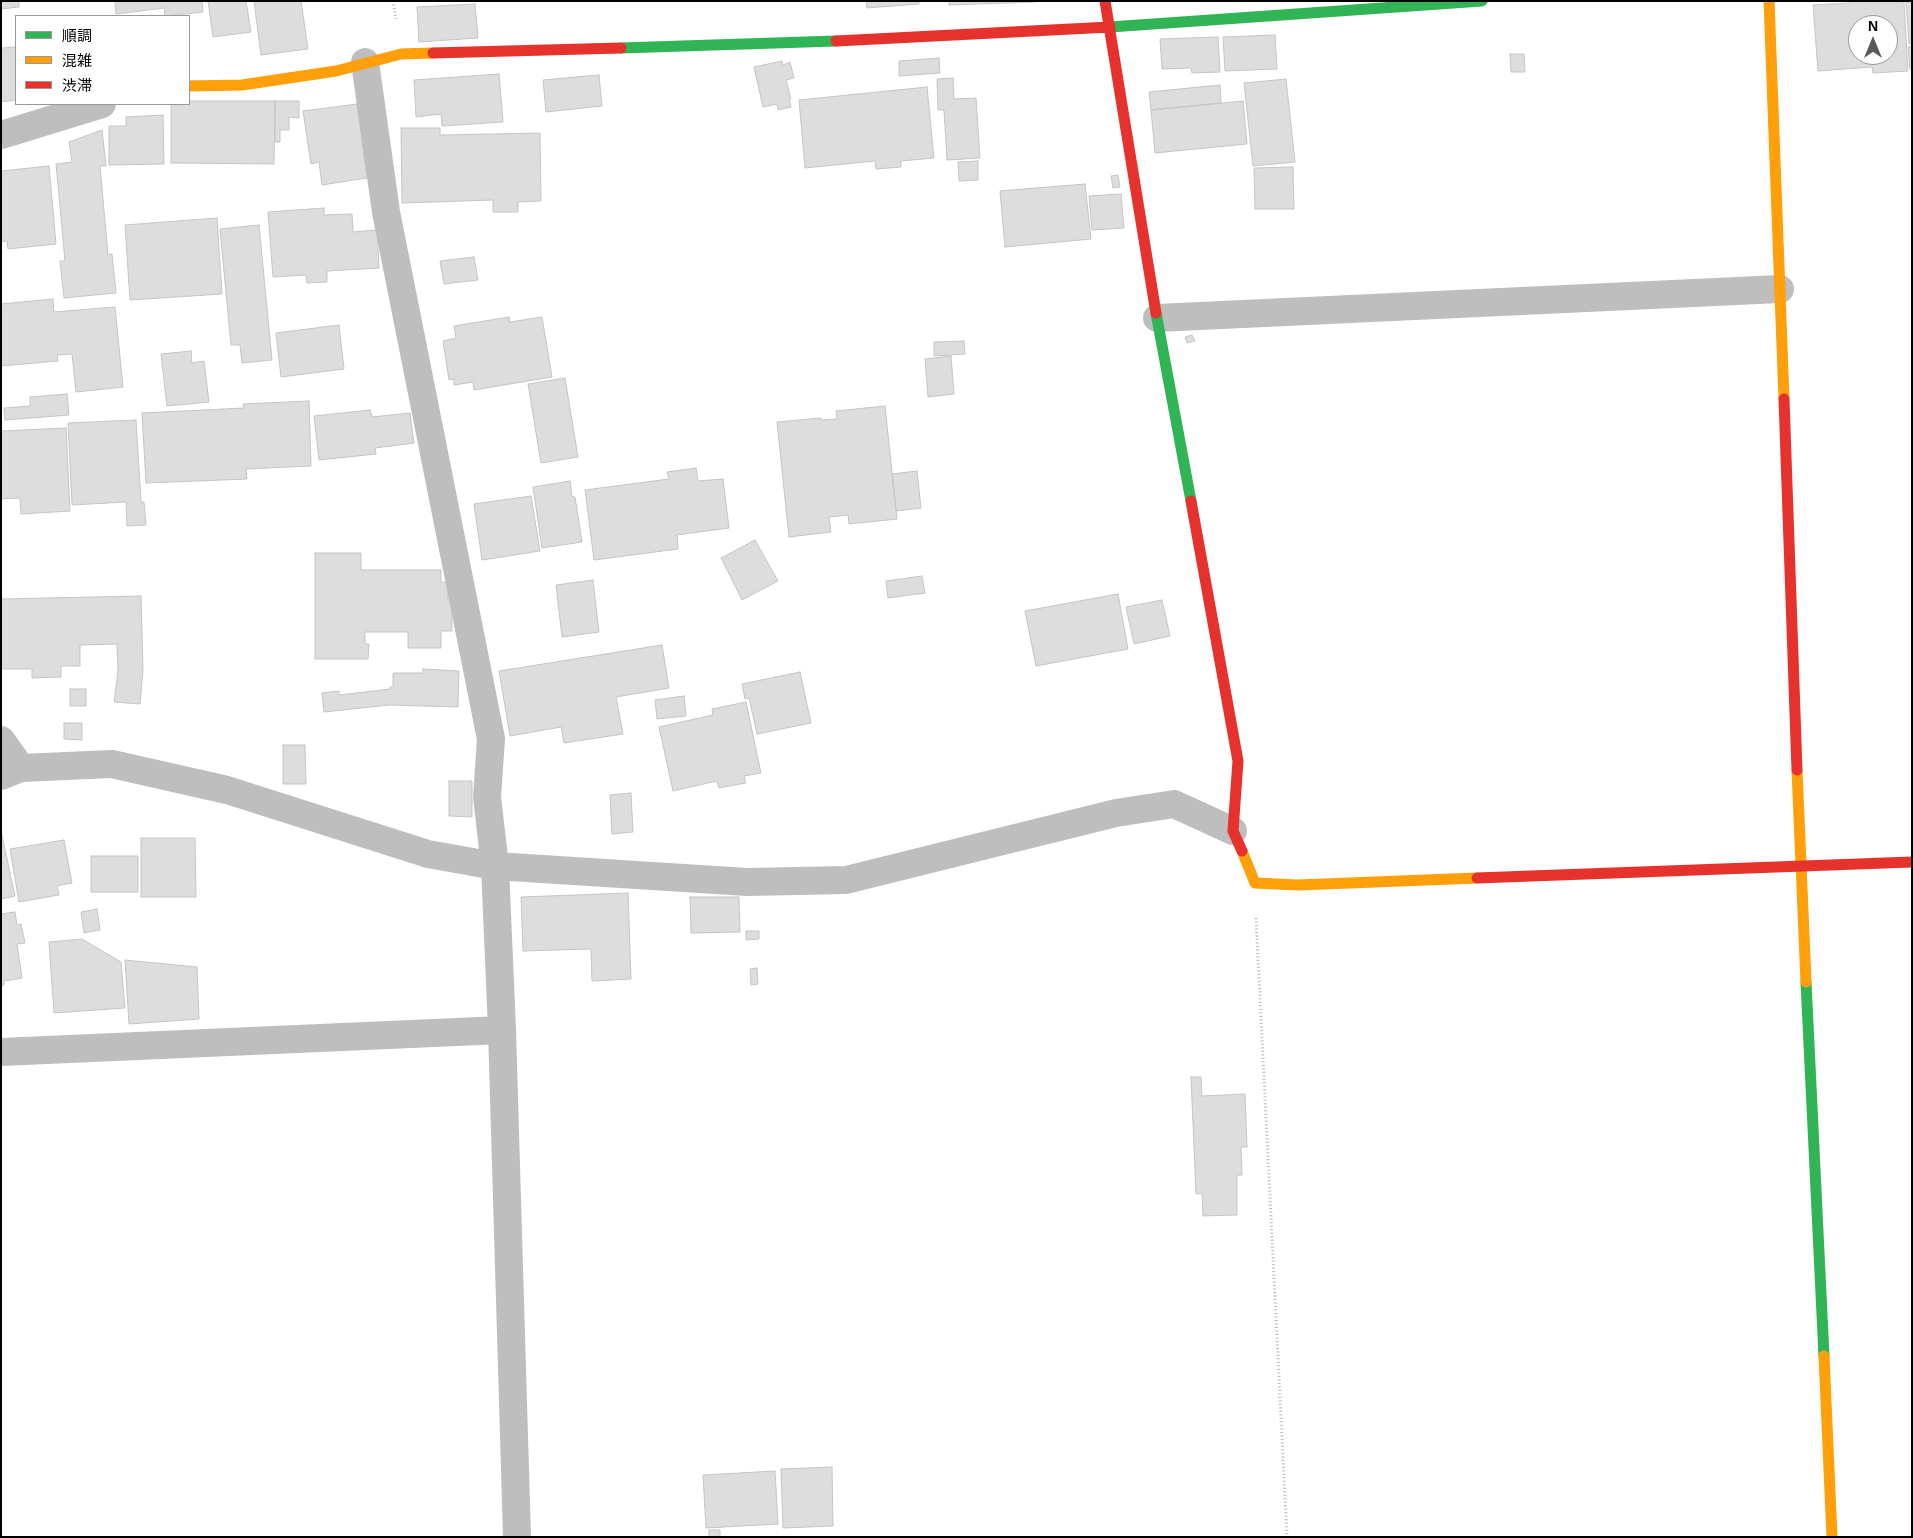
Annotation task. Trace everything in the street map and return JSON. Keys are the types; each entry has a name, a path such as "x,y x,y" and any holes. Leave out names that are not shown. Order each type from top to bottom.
{"street":[{"path":"1105,1 1157,318 1238,761 1233,832 1255,883 1298,885 1912,862"},
{"path":"190,86 242,85 336,71 400,54 748,45 1109,27 1482,1"},
{"path":"1769,1 1801,866 1832,1537"},
{"path":"365,62 386,212 491,738 487,798 495,866 502,1030 517,1537"},
{"path":"1,135 99,105"},
{"path":"1157,318 1780,289"},
{"path":"1,740 11,772 112,764 227,790 428,854 495,866 747,882 846,880 1116,814 1174,804 1233,832"},
{"path":"1,1052 502,1030"}],"path":[{"path":"1255,883 1287,1537"}],"building":[{"path":"1,1 19,1 19,7 1,9"},
{"path":"115,1 202,1 203,12 165,15 164,8 116,14"},
{"path":"208,1 246,1 251,32 213,37"},
{"path":"254,1 301,1 308,49 261,55"},
{"path":"866,1 919,1 919,4 867,8"},
{"path":"949,1 1036,1 1036,2 949,5"},
{"path":"1849,1 1904,2 1908,71 1873,73 1872,67 1818,71 1813,5 1849,3"},
{"path":"1906,1 1912,1 1912,44 1909,44"},
{"path":"475,4 478,38 419,42 417,7"},
{"path":"1275,35 1277,69 1225,71 1223,37"},
{"path":"1218,37 1220,72 1192,73 1191,68 1162,69 1160,39"},
{"path":"1912,46 1912,69 1910,69 1908,47"},
{"path":"15,47 15,100 1,102 1,48"},
{"path":"1510,54 1524,54 1525,72 1511,72"},
{"path":"939,58 940,73 899,76 899,61"},
{"path":"782,61 783,65 790,62 794,78 786,80 791,107 778,110 777,104 763,107 754,67"},
{"path":"499,74 503,122 442,126 441,114 416,117 414,80"},
{"path":"599,75 602,106 546,112 543,80"},
{"path":"953,78 954,99 976,98 980,158 947,160 944,110 938,110 937,79"},
{"path":"1286,79 1295,162 1253,166 1244,83"},
{"path":"1220,85 1221,103 1151,110 1149,92"},
{"path":"927,87 934,158 901,161 901,167 876,169 875,161 805,168 799,100"},
{"path":"190,101 275,101 274,164 171,163 171,105 190,105"},
{"path":"275,101 299,101 299,118 289,117 289,130 280,130 280,142 275,142"},
{"path":"1243,101 1247,144 1155,153 1151,110"},
{"path":"357,104 367,178 322,185 319,162 311,164 303,111"},
{"path":"163,115 164,164 109,165 109,126 126,126 126,117"},
{"path":"401,128 440,128 440,135 540,133 541,201 518,202 518,212 493,212 493,200 402,203"},
{"path":"102,130 106,166 100,166 108,255 112,254 116,293 64,298 60,261 65,261 56,164 72,162 69,142"},
{"path":"978,161 978,180 959,181 958,162"},
{"path":"49,166 56,244 8,249 7,241 1,242 1,171"},
{"path":"1293,167 1294,209 1255,209 1254,168"},
{"path":"1118,175 1120,187 1113,188 1111,176"},
{"path":"1085,184 1091,239 1005,247 1000,191"},
{"path":"1121,194 1124,228 1092,230 1089,196"},
{"path":"324,208 324,215 352,214 353,232 377,230 379,268 327,271 327,282 307,283 306,275 273,277 268,212"},
{"path":"217,218 222,294 130,300 125,225"},
{"path":"259,225 272,360 242,363 240,345 231,345 220,229"},
{"path":"474,257 478,280 444,284 440,261"},
{"path":"53,299 54,312 115,307 123,387 76,392 72,354 57,355 58,361 1,366 1,304"},
{"path":"509,317 510,322 542,317 552,377 474,390 473,382 454,385 454,379 449,380 443,341 456,338 454,326"},
{"path":"339,325 344,369 281,377 276,333"},
{"path":"1192,335 1195,341 1187,343 1185,337"},
{"path":"964,341 965,354 934,356 934,342"},
{"path":"191,351 192,363 204,361 209,402 167,406 161,354"},
{"path":"951,356 954,394 928,397 925,359"},
{"path":"565,378 578,457 541,463 528,384"},
{"path":"67,394 69,415 5,420 4,408 30,406 30,397"},
{"path":"309,401 311,466 246,469 247,479 146,483 142,413 244,408 243,404"},
{"path":"885,406 897,519 849,524 848,515 829,517 831,532 789,537 777,422 821,418 821,420 837,419 836,411"},
{"path":"370,410 372,417 410,413 414,443 375,448 376,454 319,460 314,416"},
{"path":"136,420 141,502 144,502 146,525 127,526 126,502 72,505 68,423"},
{"path":"66,428 70,511 21,514 20,498 1,499 1,431"},
{"path":"696,468 698,481 723,479 729,528 677,535 678,549 594,560 585,490 669,479 667,472"},
{"path":"917,471 921,508 896,511 892,474"},
{"path":"570,481 572,497 575,497 582,542 542,548 533,487"},
{"path":"531,496 540,551 482,560 474,504"},
{"path":"755,540 778,581 742,600 721,558"},
{"path":"315,553 361,553 361,570 441,570 441,582 448,582 448,600 452,600 452,631 441,631 441,648 408,648 408,632 365,632 365,644 369,644 368,659 315,659"},
{"path":"922,576 925,593 888,598 886,581"},
{"path":"593,580 599,632 562,637 556,585"},
{"path":"1118,594 1128,649 1036,666 1025,611"},
{"path":"141,596 143,670 140,704 114,702 118,671 117,644 80,645 80,666 61,666 61,677 32,678 32,669 1,669 1,599"},
{"path":"1162,600 1170,636 1134,644 1126,607"},
{"path":"662,645 669,688 616,697 623,734 564,743 561,727 510,736 499,671"},
{"path":"423,669 459,671 458,707 389,705 324,712 322,693 339,691 339,695 390,689 390,687 393,687 393,673 423,673"},
{"path":"800,672 811,723 757,734 749,698 745,699 742,684"},
{"path":"70,689 86,689 86,706 70,706"},
{"path":"684,696 686,716 657,719 655,700"},
{"path":"746,702 761,773 744,776 746,783 719,788 717,781 673,791 659,727 713,715 712,709"},
{"path":"64,723 82,723 82,740 64,739"},
{"path":"283,745 305,745 306,784 283,784"},
{"path":"449,781 472,781 472,817 449,816"},
{"path":"631,793 633,832 612,834 610,795"},
{"path":"1,831 15,896 1,899"},
{"path":"141,838 195,838 196,897 141,897"},
{"path":"64,840 72,883 57,886 59,895 19,902 10,849"},
{"path":"91,856 138,856 138,892 91,892"},
{"path":"628,893 631,979 592,981 591,949 523,951 521,897"},
{"path":"690,897 739,897 740,932 691,933"},
{"path":"97,909 100,930 84,933 81,912"},
{"path":"15,912 17,925 21,924 25,943 17,944 22,978 4,981 4,985 1,986 1,914"},
{"path":"746,931 759,931 759,939 746,940"},
{"path":"82,939 121,962 125,1008 54,1013 49,942"},
{"path":"125,960 197,967 199,1019 129,1024"},
{"path":"757,968 758,984 751,985 750,969"},
{"path":"1191,1077 1201,1077 1202,1096 1245,1094 1247,1147 1241,1147 1242,1175 1237,1175 1237,1215 1203,1216 1202,1193 1196,1194"},
{"path":"832,1467 833,1526 783,1528 781,1469"},
{"path":"775,1471 778,1524 706,1528 703,1475"},
{"path":"709,1530 720,1530 720,1537 709,1537"}],"traffic: fast":[{"path":"1110,27 1482,1"},
{"path":"621,48 836,41"},
{"path":"1156,313 1191,501"},
{"path":"1806,982 1824,1356"}],"traffic: slow":[{"path":"1769,1 1784,399"},
{"path":"190,86 242,85 336,71 401,54 433,53"},
{"path":"1797,770 1806,982"},
{"path":"1242,851 1255,883 1298,885 1477,878"},
{"path":"1824,1356 1832,1537"}],"traffic: jam":[{"path":"1105,1 1156,313"},
{"path":"836,41 1110,27"},
{"path":"433,53 621,48"},
{"path":"1784,399 1797,770"},
{"path":"1191,501 1238,761 1233,831 1242,851"},
{"path":"1477,878 1912,862"}]}
